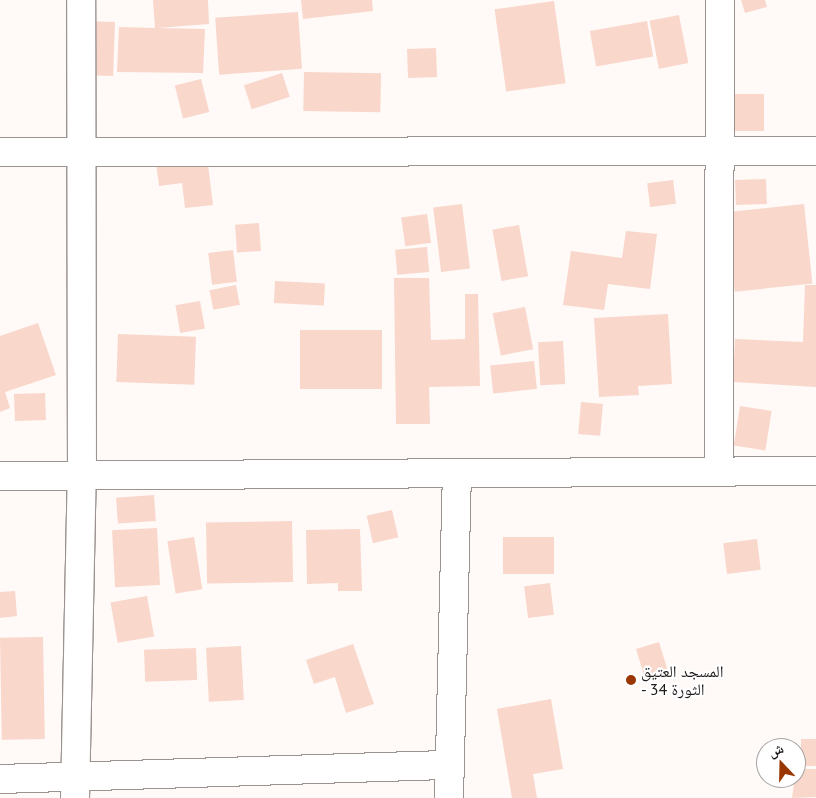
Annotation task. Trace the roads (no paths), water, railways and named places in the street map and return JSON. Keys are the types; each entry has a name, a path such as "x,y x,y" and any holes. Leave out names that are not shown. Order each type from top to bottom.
{"street":[{"path":"75,788 82,477 79,153 81,0"},
{"path":"719,470 720,0"},
{"path":"0,152 816,151"},
{"path":"0,476 457,476 719,470 816,471"},
{"path":"449,798 457,476"},
{"path":"0,779 75,788 450,765"}],"place":[{"name":"المسجد العتيق - الثورة 34","path":"631,680"}]}
